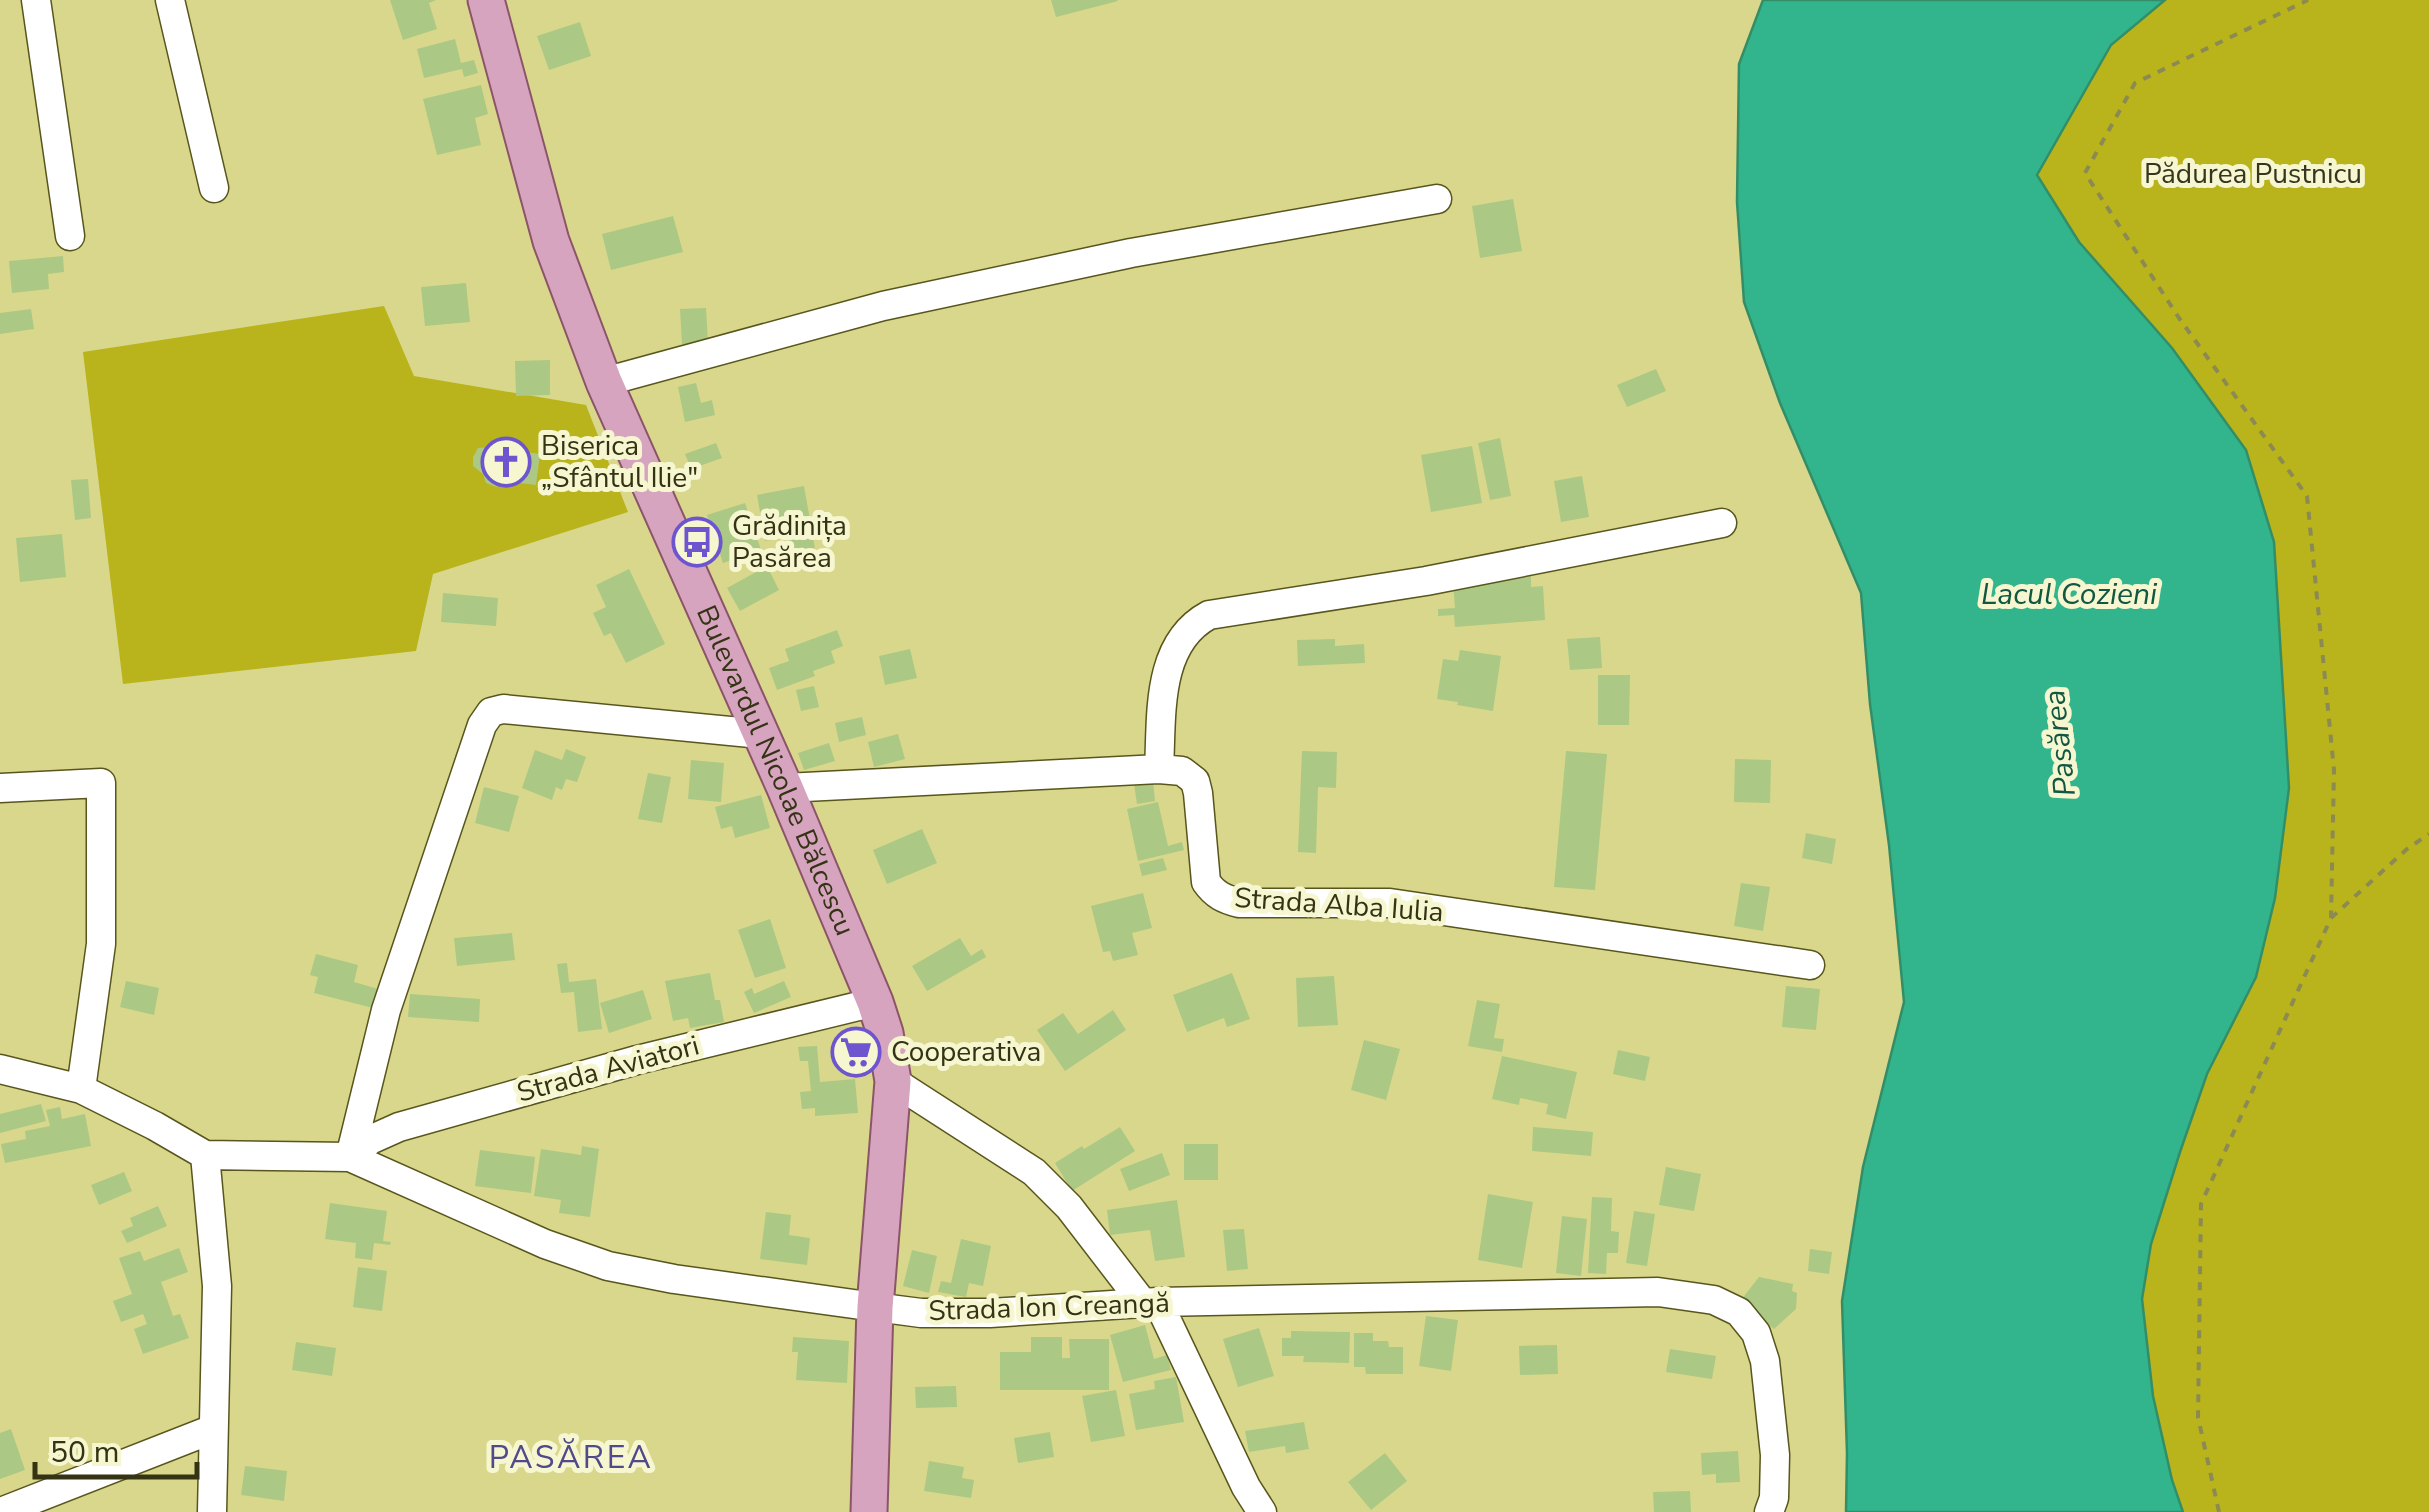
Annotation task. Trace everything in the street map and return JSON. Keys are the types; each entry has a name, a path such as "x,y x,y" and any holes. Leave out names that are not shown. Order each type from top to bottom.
{"main road":[{"name":"Bulevardul Nicolae Bălcescu","path":"486,0 552,242 604,382 785,788 886,1033 893,1081 875,1307 868,1512"}],"street":[{"path":"36,0 70,236"},
{"path":"170,0 214,188"},
{"path":"604,382 902,302 1131,253 1437,199"},
{"path":"785,788 1159,770 1164,689 1171,659 1182,636 1208,615 1426,581 1722,523"},
{"path":"350,1157 386,1010 482,725 491,712 503,709 761,734"},
{"name":"Strada Alba Iulia","path":"1159,770 1182,772 1196,781 1206,882 1224,899 1239,903 1390,904 1810,965"},
{"path":"0,788 101,783 101,944 81,1090"},
{"name":"Strada Aviatori","path":"350,1157 370,1140 434,1117 875,1002"},
{"path":"0,1068 81,1090 206,1155 217,1286 212,1512"},
{"path":"893,1081 1034,1172 1070,1207 1150,1302 1262,1512"},
{"name":"Strada Ion Creangă","path":"206,1155 350,1157 546,1244 608,1266 674,1279 921,1313 990,1313 1150,1302 1658,1292 1714,1300 1738,1312 1756,1333 1765,1361 1774,1455 1774,1498 1769,1512"},
{"path":"1,1512 212,1429"}],"path":[{"path":"2219,1512 2198,1417 2202,1204 2331,918 2334,770 2307,496 2179,318 2085,172 2135,82 2308,0"},
{"path":"2331,918 2429,834"}],"green space":[{"name":"Pădurea Pustnicu","path":"2165,0 2429,0 2429,1512 2183,1512 2153,1396 2142,1299 2151,1244 2207,1074 2289,788 2274,542 2246,450 2172,348 2079,242 2037,175 2111,45"},
{"path":"384,306 414,376 586,405 628,512 433,574 416,651 123,684 83,352"}],"water":[{"name":"Lacul Cozieni","path":"1763,0 2165,0 2111,45 2037,175 2079,242 2172,348 2246,450 2274,542 2289,788 2275,898 2256,977 2207,1074 2180,1152 2151,1244 2142,1299 2153,1396 2183,1512 1846,1512 1842,1301 1863,1167 1904,1002 1861,593 1780,403 1744,302 1737,202 1739,64"}],"building":[{"path":"390,0 436,0 429,3 437,29 403,40"},
{"path":"1051,0 1117,0 1118,1 1056,17"},
{"path":"580,22 591,56 549,70 537,36"},
{"path":"455,39 461,63 474,60 478,73 464,77 462,69 424,78 417,49"},
{"path":"481,85 488,114 475,118 481,145 437,155 423,99"},
{"path":"1513,199 1522,251 1480,258 1472,206"},
{"path":"673,216 683,252 611,270 602,234"},
{"path":"63,256 64,272 48,274 49,289 12,293 9,261"},
{"path":"466,283 470,322 425,326 421,287"},
{"path":"706,308 708,343 682,344 680,309"},
{"path":"31,309 34,329 0,334 0,313"},
{"path":"550,360 550,395 516,396 515,361"},
{"path":"1656,369 1666,391 1627,407 1617,385"},
{"path":"696,383 701,403 712,400 715,415 685,422 678,387"},
{"path":"1500,438 1511,496 1490,500 1478,443"},
{"name":"Biserica „Sfântul Ilie\"","path":"496,440 506,442 512,450 540,454 536,485 504,481 497,487 486,483 483,474 473,466 473,457 478,448 492,447"},
{"path":"716,443 722,458 691,469 685,454"},
{"path":"1472,446 1482,503 1431,512 1421,455"},
{"path":"1582,476 1589,517 1561,522 1554,481"},
{"path":"88,479 91,518 75,520 71,480"},
{"path":"804,486 815,548 789,553 786,537 765,541 757,495"},
{"path":"745,503 761,550 723,563 707,515"},
{"path":"62,534 66,577 20,582 16,538"},
{"path":"767,566 779,590 740,611 727,588"},
{"path":"629,569 665,644 626,663 611,633 604,636 593,613 606,607 596,585"},
{"path":"1531,576 1531,587 1543,586 1545,620 1455,627 1454,615 1438,616 1438,609 1455,608 1453,582"},
{"path":"443,593 498,598 496,626 441,622"},
{"path":"837,630 843,646 831,651 835,663 813,671 815,676 777,690 769,668 789,661 785,649"},
{"path":"1600,637 1602,668 1570,670 1567,639"},
{"path":"1335,639 1335,646 1364,644 1365,663 1298,666 1297,640"},
{"path":"910,649 917,678 885,685 879,656"},
{"path":"1460,650 1501,656 1493,711 1437,699 1443,659 1458,661"},
{"path":"1598,675 1630,675 1629,725 1598,725"},
{"path":"814,686 819,707 801,711 796,690"},
{"path":"862,717 866,735 839,742 835,723"},
{"path":"898,734 905,759 874,767 868,742"},
{"path":"829,743 835,761 804,770 798,753"},
{"path":"566,749 586,757 577,782 566,779 562,790 556,787 552,800 522,788 535,750 562,760"},
{"path":"1302,751 1337,752 1336,788 1318,787 1316,853 1298,852"},
{"path":"1566,751 1607,754 1595,890 1554,887"},
{"path":"1735,759 1771,760 1770,803 1734,802"},
{"path":"691,760 724,763 721,802 688,799"},
{"path":"648,773 671,777 662,823 638,819"},
{"path":"1153,781 1155,801 1137,804 1134,784"},
{"path":"484,787 519,796 509,832 475,823"},
{"path":"761,795 770,828 735,838 732,826 721,829 715,807"},
{"path":"1158,802 1168,846 1182,842 1184,850 1138,861 1127,809"},
{"path":"922,829 937,863 887,884 873,850"},
{"path":"1806,833 1836,839 1832,864 1802,858"},
{"path":"1163,858 1167,870 1142,876 1139,864"},
{"path":"1741,883 1770,887 1763,931 1734,926"},
{"path":"1143,893 1152,928 1132,933 1138,955 1113,961 1110,951 1103,952 1091,906"},
{"path":"770,919 786,968 755,978 738,930"},
{"path":"512,933 515,960 457,966 454,938"},
{"path":"960,938 971,956 982,949 986,957 927,991 912,966"},
{"path":"316,954 358,965 354,982 378,989 373,1008 314,993 318,977 310,975"},
{"path":"567,963 569,982 596,979 602,1029 578,1032 574,992 561,993 557,964"},
{"path":"710,973 724,1022 690,1028 688,1018 673,1021 665,981"},
{"path":"1232,973 1250,1019 1227,1027 1224,1018 1187,1032 1173,995"},
{"path":"1334,976 1338,1025 1298,1027 1296,978"},
{"path":"126,981 159,988 154,1015 120,1007"},
{"path":"784,981 791,997 754,1013 744,992 752,988 754,994"},
{"path":"1786,986 1820,989 1816,1030 1782,1027"},
{"path":"643,990 652,1019 609,1033 600,1003"},
{"path":"410,994 480,999 479,1022 408,1017"},
{"path":"1477,1000 1500,1004 1494,1038 1504,1039 1502,1052 1468,1046"},
{"path":"1113,1010 1126,1030 1065,1071 1037,1030 1063,1013 1078,1034"},
{"path":"1364,1040 1400,1049 1386,1100 1351,1090"},
{"path":"817,1046 820,1082 855,1079 858,1113 815,1116 815,1108 802,1109 800,1092 811,1091 808,1061 800,1061 798,1047"},
{"path":"1618,1050 1650,1057 1645,1081 1613,1074"},
{"path":"1502,1056 1577,1072 1566,1119 1546,1114 1548,1104 1520,1098 1519,1105 1492,1099"},
{"path":"41,1104 46,1121 0,1133 0,1114"},
{"path":"60,1107 62,1119 85,1114 91,1146 5,1163 1,1144 26,1139 25,1131 50,1126 46,1110"},
{"path":"1120,1127 1135,1151 1072,1191 1055,1163"},
{"path":"1533,1127 1593,1132 1591,1156 1532,1151"},
{"path":"1184,1144 1218,1144 1218,1180 1184,1180"},
{"path":"582,1146 599,1149 590,1217 559,1213 561,1200 534,1196 541,1149 581,1155"},
{"path":"480,1150 535,1157 531,1193 475,1186"},
{"path":"1162,1153 1170,1175 1129,1191 1120,1169"},
{"path":"1666,1167 1701,1174 1694,1211 1659,1205"},
{"path":"124,1172 132,1191 99,1205 91,1185"},
{"path":"1488,1194 1533,1202 1522,1268 1478,1260"},
{"path":"1592,1197 1612,1198 1611,1231 1619,1232 1618,1253 1607,1253 1606,1274 1588,1273"},
{"path":"1177,1200 1185,1257 1155,1261 1150,1230 1110,1235 1107,1210"},
{"path":"330,1203 387,1211 383,1241 391,1242 390,1245 374,1243 372,1260 355,1258 356,1243 325,1239"},
{"path":"158,1206 167,1226 127,1243 121,1231 133,1226 130,1218"},
{"path":"1634,1211 1655,1214 1647,1266 1626,1263"},
{"path":"766,1212 791,1215 789,1235 810,1238 807,1265 760,1259"},
{"path":"1562,1216 1587,1219 1581,1276 1556,1273"},
{"path":"1244,1229 1248,1269 1227,1271 1223,1230"},
{"path":"961,1239 991,1246 983,1286 969,1283 966,1297 938,1292 941,1281 951,1283"},
{"path":"179,1248 188,1272 161,1282 173,1316 180,1314 189,1338 143,1354 134,1329 147,1324 143,1314 121,1322 113,1301 132,1294 119,1258 140,1251 144,1261"},
{"path":"1810,1249 1832,1252 1829,1274 1808,1271"},
{"path":"912,1250 937,1256 929,1293 903,1286"},
{"path":"358,1267 387,1271 382,1311 353,1307"},
{"path":"1759,1277 1793,1284 1792,1291 1797,1293 1796,1309 1774,1329 1741,1300"},
{"path":"1426,1316 1458,1320 1451,1371 1419,1366"},
{"path":"1145,1325 1154,1359 1167,1355 1171,1370 1123,1382 1110,1335"},
{"path":"1259,1328 1274,1376 1238,1387 1223,1339"},
{"path":"1291,1331 1350,1332 1349,1363 1303,1362 1304,1356 1282,1356 1282,1338 1291,1338"},
{"path":"1354,1333 1373,1333 1373,1341 1403,1347 1403,1374 1366,1374 1365,1367 1354,1367"},
{"path":"793,1337 849,1341 847,1383 796,1380 798,1352 792,1352"},
{"path":"1031,1337 1062,1337 1062,1358 1070,1358 1069,1339 1109,1339 1109,1390 1000,1390 1000,1352 1031,1352"},
{"path":"296,1342 336,1348 332,1376 292,1370"},
{"path":"1557,1345 1558,1374 1520,1375 1519,1346"},
{"path":"1670,1349 1716,1356 1712,1379 1666,1372"},
{"path":"1176,1377 1184,1422 1136,1430 1129,1394 1155,1389 1154,1381"},
{"path":"956,1386 957,1407 916,1408 915,1387"},
{"path":"1116,1390 1125,1436 1091,1442 1082,1396"},
{"path":"1304,1422 1309,1449 1286,1453 1285,1446 1249,1452 1245,1431"},
{"path":"11,1429 25,1470 0,1479 0,1433"},
{"path":"1050,1432 1054,1457 1018,1463 1014,1438"},
{"path":"1738,1451 1740,1482 1716,1483 1716,1474 1702,1475 1701,1453"},
{"path":"1385,1453 1407,1481 1371,1510 1348,1482"},
{"path":"929,1461 964,1467 962,1478 974,1480 971,1498 924,1491"},
{"path":"245,1466 287,1471 284,1501 241,1495"},
{"path":"1690,1491 1691,1512 1654,1512 1653,1492"}],"place":[{"name":"Biserica „Sfântul Ilie\"","path":"506,462"},
{"name":"Grădinița Pasărea","path":"697,542"},
{"name":"Cooperativa","path":"856,1052"}],"district":[{"name":"PASĂREA","path":"571,1457"}],"water label":[{"name":"Pasărea","path":"2060,743"}]}
